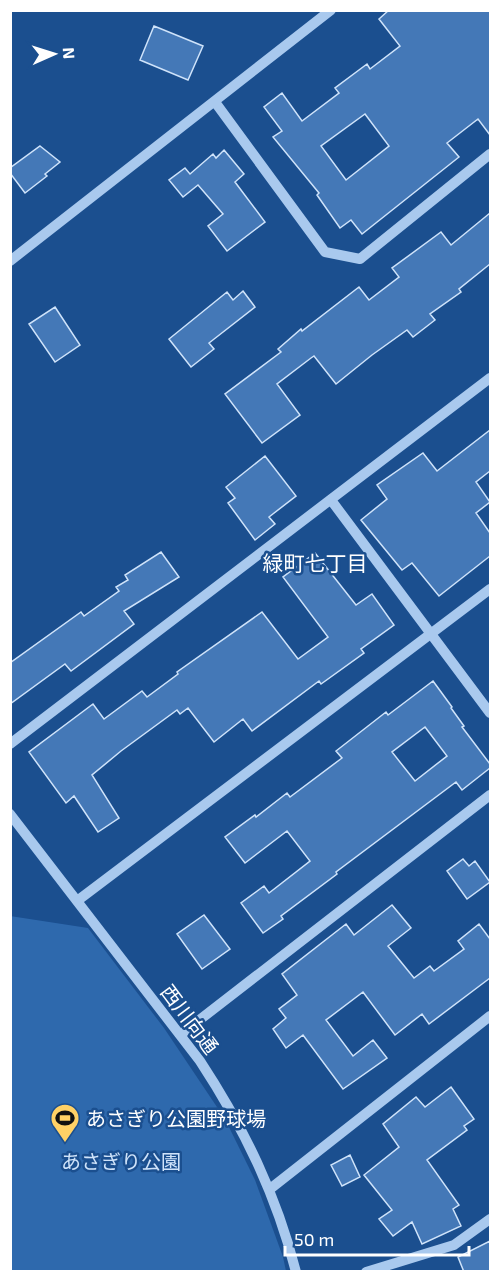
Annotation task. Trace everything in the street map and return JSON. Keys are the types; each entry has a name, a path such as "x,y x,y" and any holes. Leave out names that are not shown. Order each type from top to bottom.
{"street":[{"path":"10,261 331,10"},
{"path":"214,102 325,252 360,259 490,154"},
{"path":"10,744 490,378"},
{"path":"331,500 490,713"},
{"path":"77,902 490,589"},
{"path":"180,1035 490,795"},
{"name":"西川向通","path":"10,814 200,1061 223,1096 246,1137 270,1189 296,1272"},
{"path":"270,1189 490,1017"},
{"path":"366,1272 454,1245 490,1219"}],"green space":[{"name":"あさぎり公園","path":"10,916 88,928 164,1028 225,1119 255,1180 286,1271 11,1271"}],"building":[{"path":"389,10 490,10 490,135 478,119 447,143 459,157 362,234 351,220 340,228 317,195 319,193 273,137 282,131 264,107 282,93 302,121 339,93 335,88 367,64 370,69 400,46 379,19","holes":["365,114 389,146 346,180 321,146"]},
{"path":"154,26 203,46 188,80 140,60"},
{"path":"40,146 60,162 45,174 47,176 25,193 10,173 10,168"},
{"path":"224,150 244,174 235,182 265,222 227,251 208,226 223,214 198,185 183,197 169,180 185,168 190,174 213,154 216,158"},
{"path":"490,213 490,264 459,289 461,292 430,314 435,320 413,337 407,330 336,384 314,356 311,358 277,384 300,415 262,443 225,394 281,352 278,349 301,329 302,331 359,287 369,300 399,277 392,268 441,232 451,245"},
{"path":"243,291 255,307 209,343 214,349 191,367 169,339 227,292 233,300"},
{"path":"55,307 80,345 55,362 29,324"},
{"path":"490,430 490,471 476,482 490,502 476,513 490,533 490,556 439,596 412,563 402,570 361,520 387,499 377,485 423,453 437,471"},
{"path":"265,456 296,496 269,517 275,524 255,540 228,503 235,498 226,487"},
{"path":"161,552 179,577 124,611 134,624 71,671 65,664 10,704 10,663 81,612 84,616 119,591 116,587 128,580 125,575"},
{"path":"315,553 356,605 372,594 394,625 361,649 364,653 321,684 319,681 252,731 243,719 214,742 188,708 180,714 177,710 92,775 119,818 98,832 74,796 66,803 29,752 93,704 104,719 142,691 147,697 178,674 177,672 262,612 298,659 328,637 283,577"},
{"path":"433,681 464,726 462,727 490,764 490,768 462,790 456,782 336,872 337,874 281,916 283,919 263,933 241,903 264,886 269,893 310,861 287,831 245,863 225,837 287,793 290,797 342,758 336,751 386,712 388,715","holes":["425,727 447,756 415,781 392,752"]},
{"path":"463,859 469,866 475,861 490,882 467,899 447,871"},
{"path":"392,905 411,928 388,946 414,978 430,966 434,971 464,949 458,941 479,924 490,939 490,978 429,1024 422,1014 395,1035 363,992 326,1020 353,1056 373,1040 387,1058 343,1089 303,1035 286,1048 273,1029 286,1018 279,1009 297,995 282,974 346,924 354,935"},
{"path":"204,915 230,949 202,969 177,934"},
{"path":"451,1087 474,1119 464,1126 467,1130 427,1160 459,1205 453,1209 461,1226 422,1244 412,1222 393,1236 379,1219 392,1210 364,1175 399,1147 383,1124 416,1097 425,1107"},
{"path":"350,1155 360,1177 342,1186 331,1165"},
{"path":"490,1241 490,1272 464,1272 458,1257"}],"place":[{"name":"あさぎり公園野球場","path":"65,1144"}],"district":[{"name":"緑町七丁目","path":"315,562"}]}
